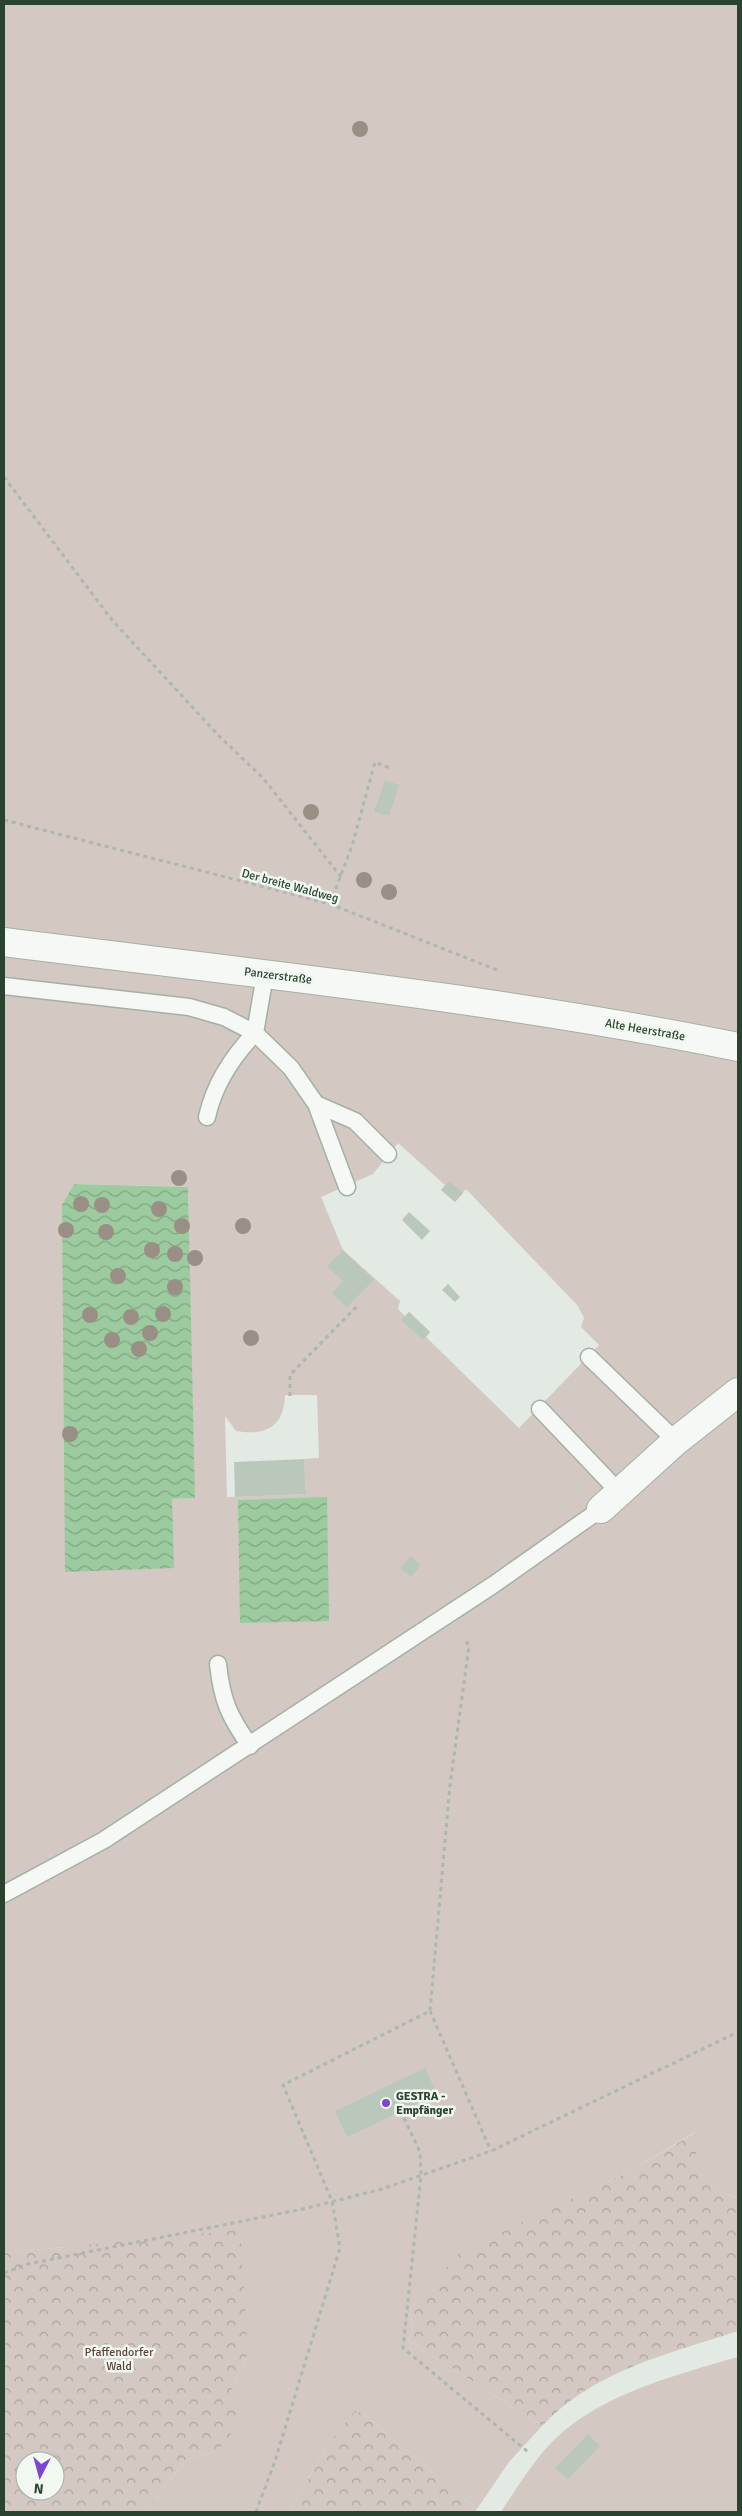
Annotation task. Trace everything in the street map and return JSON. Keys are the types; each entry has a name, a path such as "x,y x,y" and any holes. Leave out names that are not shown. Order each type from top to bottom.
{"street":[{"name":"Panzerstraße","path":"4,942 393,990 552,1014"},
{"name":"Alte Heerstraße","path":"552,1014 738,1047"},
{"path":"611,1501 676,1440 738,1392"}],"lane":[{"path":"207,1117 212,1094 240,1049 256,1033 265,975"},
{"path":"4,986 189,1007 224,1017 256,1033 291,1068 316,1104 347,1187"},
{"path":"316,1104 355,1121 388,1154"},
{"path":"589,1357 676,1440"},
{"path":"4,1894 104,1840 250,1746 450,1613 611,1501 540,1409"},
{"path":"218,1664 221,1693 233,1721 250,1746"}],"path":[{"path":"4,477 112,620 219,736 262,778 341,877"},
{"path":"330,904 352,846 375,762 392,768"},
{"name":"Der breite Waldweg","path":"4,820 330,904 502,972"},
{"path":"290,1396 290,1375 358,1305"},
{"path":"450,1613 469,1646 450,1785 430,2011 491,2151"},
{"path":"256,2512 275,2461 340,2248 332,2201 283,2085 430,2011"},
{"path":"4,2273 28,2264 382,2189 491,2151 738,2032"},
{"path":"404,2118 420,2152 421,2176 403,2348 528,2452"}],"green space":[{"path":"4,4 738,4 738,2199 713,2187 695,2162 695,2132 632,2170 461,2252 410,2310 413,2331 408,2340 542,2426 509,2462 477,2509 365,2415 327,2446 290,2512 146,2512 185,2460 218,2451 230,2393 248,2354 65,2247 4,2253","holes":["398,1143 445,1185 441,1190 455,1202 466,1189 578,1306 584,1318 581,1327 599,1345 519,1428 426,1337 430,1332 409,1312 405,1316 398,1309 400,1301 343,1250 321,1197 373,1174","74,1184 188,1187 194,1498 172,1499 63,1256 62,1206","285,1395 317,1395 319,1458 304,1459 306,1494 227,1497 225,1416 236,1431 256,1432 271,1427 277,1422 284,1406"]},
{"path":"696,2132 696,2162 713,2187 738,2199 738,2331 659,2356 609,2377 563,2407 542,2426 408,2340 413,2331 410,2310 460,2252 632,2170"},
{"name":"Pfaffendorfer Wald","path":"240,2230 248,2354 230,2393 241,2420 218,2451 185,2460 146,2512 4,2512 4,2253"},
{"path":"738,2357 738,2512 501,2512 542,2453 561,2434 583,2417 632,2391 686,2372"},
{"path":"355,2411 365,2415 477,2509 475,2512 290,2512 327,2446"}],"water":[{"path":"74,1184 188,1187 195,1498 172,1499 174,1568 65,1572 62,1205"},
{"path":"327,1497 329,1621 240,1623 238,1500"}],"building":[{"path":"385,780 399,785 389,816 374,812"},
{"path":"449,1181 463,1193 455,1202 441,1190"},
{"path":"409,1212 430,1231 422,1240 402,1220"},
{"path":"343,1250 374,1280 347,1307 332,1293 343,1281 327,1266"},
{"path":"448,1284 460,1297 455,1302 442,1290"},
{"path":"409,1312 430,1332 423,1340 401,1320"},
{"path":"304,1459 306,1494 235,1497 234,1462"},
{"path":"411,1556 421,1565 411,1577 400,1568"},
{"name":"GESTRA - Empfänger","path":"425,2068 437,2094 347,2137 335,2111"},
{"path":"588,2434 600,2446 568,2479 555,2468"}],"place":[{"name":"GESTRA - Empfänger","path":"386,2103"}]}
